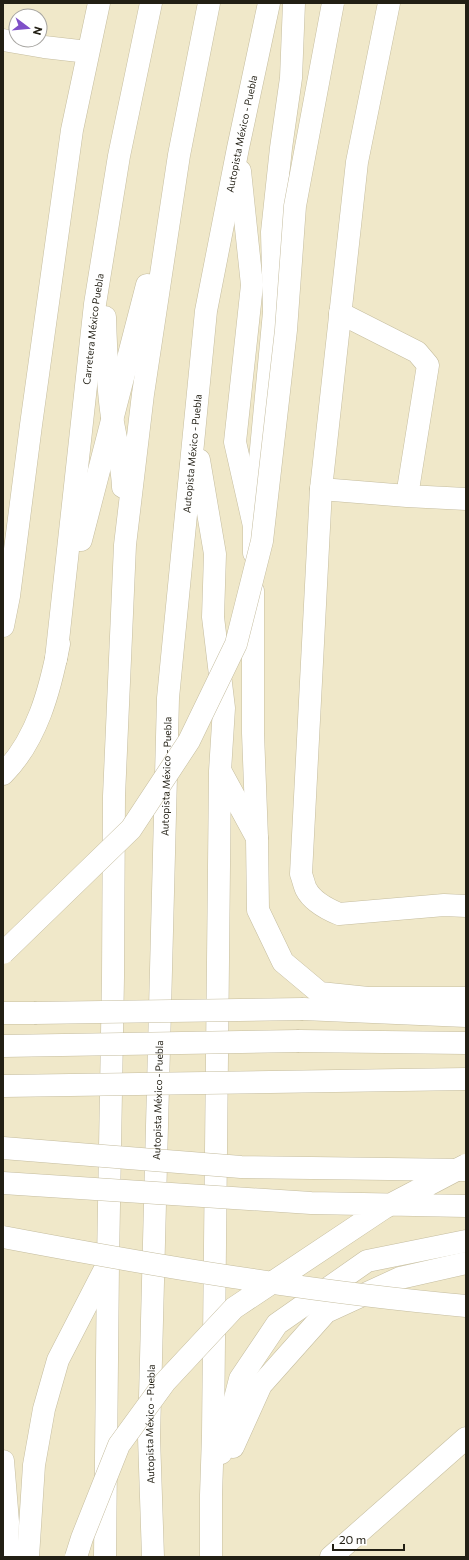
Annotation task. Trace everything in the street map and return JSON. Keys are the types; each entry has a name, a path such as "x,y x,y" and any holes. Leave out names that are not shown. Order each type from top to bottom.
{"main road":[{"path":"3,626 9,596 72,130 99,3"},
{"name":"Carretera México Puebla","path":"56,659 95,304 119,156 152,3"},
{"path":"3,774 11,766 40,717 50,689 84,526 179,155 210,3"},
{"name":"Autopista México - Puebla","path":"153,1557 149,1437 168,698 206,311 238,148 269,3"},
{"path":"294,3 291,78 281,148 272,232 274,312 254,526 253,733 258,910 283,962 320,993 368,998 466,998"},
{"path":"3,953 131,829 189,740 236,644 262,542 286,330 295,206 333,3"},
{"path":"389,3 357,162 321,488 301,874 306,890 320,904 339,914 444,905 466,906"},
{"path":"3,40 88,52"},
{"path":"238,148 252,284 235,442 254,526"},
{"path":"105,1557 114,796 125,545 143,394 179,155"},
{"path":"110,212 105,304 107,378 122,473 125,545"},
{"path":"340,313 417,352 428,365 407,496"},
{"path":"194,430 215,554 213,617 224,708 220,771 211,1557"},
{"path":"321,488 407,496 466,499"},
{"path":"220,771 257,838"},
{"path":"3,1013 303,1009 466,1016"},
{"path":"3,1046 299,1041 466,1043"},
{"path":"3,1086 466,1079"},
{"path":"3,1148 241,1167 466,1170"},
{"path":"76,1557 82,1538 119,1445 165,1382 234,1308 384,1208 466,1165"},
{"path":"3,1183 311,1203 466,1206"},
{"path":"3,1237 229,1276 388,1299 466,1306"},
{"path":"211,1495 240,1379 277,1324 367,1261 466,1241"},
{"path":"28,1557 34,1465 44,1410 58,1360 108,1262"},
{"path":"211,1495 261,1386 326,1312 400,1278 466,1263"},
{"path":"331,1557 466,1438"},
{"path":"3,1462 8,1522 7,1557"}]}
